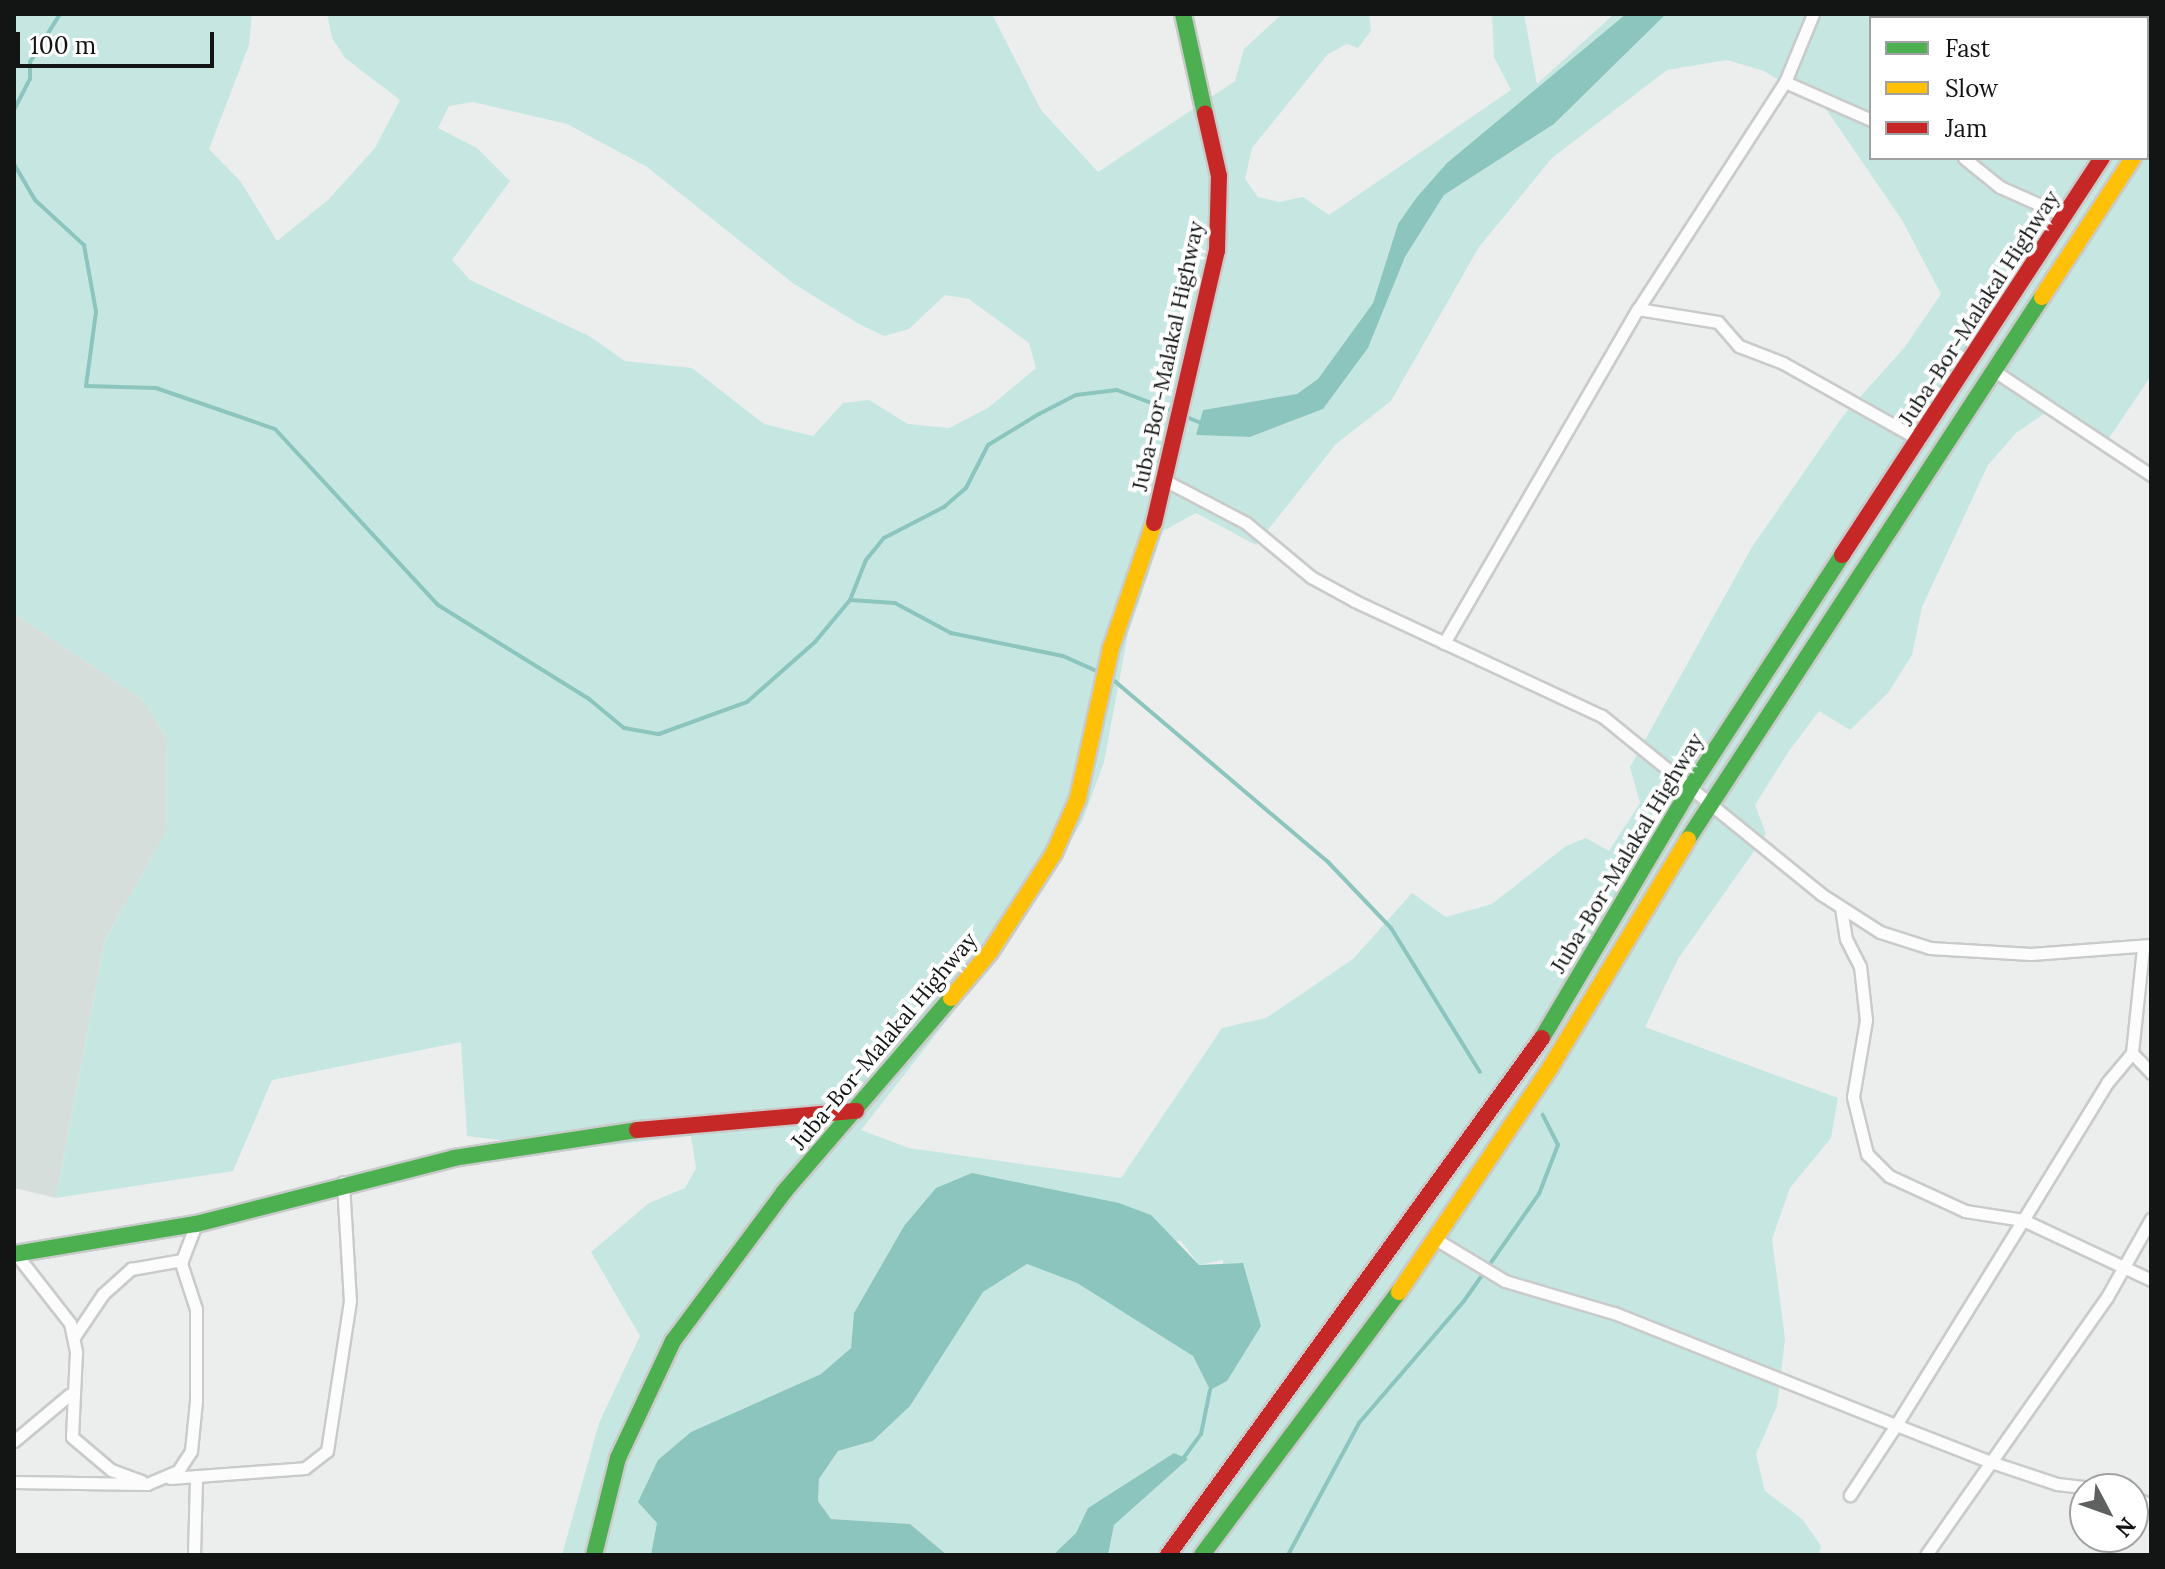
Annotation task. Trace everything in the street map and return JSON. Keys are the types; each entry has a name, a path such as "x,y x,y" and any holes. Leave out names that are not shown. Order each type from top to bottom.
{"main road":[{"name":"Juba-Bor-Malakal Highway","path":"594,1555 618,1458 673,1341 784,1192 990,952 1054,853 1087,768 1097,701 1111,648 1168,482 1170,435 1185,395 1220,221 1219,176 1183,14"},
{"name":"Juba-Bor-Malakal Highway","path":"1168,1555 1531,1056 1691,787 2101,160"},
{"name":"Juba-Bor-Malakal Highway","path":"1202,1555 1437,1240 1550,1068 1710,803 1996,372 2132,160"},
{"path":"15,1254 196,1224 343,1182 631,1130 856,1111"}],"street":[{"path":"1444,643 1638,309 1785,82 1813,14"},
{"path":"1785,82 1869,119"},
{"path":"1966,160 2000,187 2065,216"},
{"path":"1638,309 1718,322 1739,346 1783,363 1920,440"},
{"path":"1996,372 2151,475"},
{"path":"1168,482 1246,523 1311,577 1602,716 1841,908 1880,932 1930,948 2031,954 2151,945"},
{"path":"1841,908 1846,939 1860,966 1866,1020 1853,1097 1867,1154 1889,1176 1965,1211 2023,1220 2125,1264 2151,1280"},
{"path":"1850,1495 2107,1083 2132,1053 2143,948 2151,945"},
{"path":"2132,1053 2151,1073"},
{"path":"14,1482 147,1484 170,1478 305,1468 327,1451 350,1301 343,1182"},
{"path":"1926,1555 2125,1264 2151,1219"},
{"path":"170,1478 191,1451 200,1347 182,1260 196,1224"},
{"path":"1437,1240 1505,1281 1614,1313 1991,1462 2069,1485"},
{"path":"15,1254 43,1280 74,1337"},
{"path":"147,1484 79,1448 69,1426 74,1337 103,1294 131,1269 182,1260"},
{"path":"14,1441 69,1395"},
{"path":"194,1555 196,1476"}],"shaded area":[{"path":"14,613 143,700 167,738 166,833 105,940 56,1198 14,1188"}],"green space":[{"path":"14,14 252,14 249,45 209,149 241,182 277,241 328,200 375,148 400,100 345,58 332,38 327,14 992,14 1041,110 1098,172 1235,81 1244,49 1282,14 1369,14 1371,31 1358,48 1347,44 1328,54 1252,148 1245,179 1258,197 1279,202 1303,197 1329,215 1511,90 1494,57 1492,14 1524,14 1537,84 1614,14 1626,14 1493,130 1398,224 1373,303 1318,379 1298,394 1203,410 1197,435 1250,437 1323,409 1368,348 1405,257 1444,195 1554,124 1666,14 2151,14 2151,376 2109,438 2052,408 2016,433 1988,465 1922,607 1912,655 1888,693 1850,730 1819,711 1789,751 1755,805 1766,834 1678,959 1645,1027 1838,1098 1831,1138 1790,1188 1772,1239 1785,1339 1777,1406 1756,1454 1765,1491 1802,1519 1821,1546 1819,1555 1108,1555 1114,1525 1188,1459 1174,1453 1088,1508 1076,1533 1053,1555 947,1555 910,1524 831,1519 818,1501 819,1479 838,1451 873,1441 910,1406 983,1292 1027,1264 1077,1283 1193,1356 1210,1390 1223,1260 1199,1265 1181,1241 904,1226 854,1313 851,1348 821,1374 691,1432 651,1555 562,1555 599,1423 640,1336 591,1252 649,1203 685,1188 696,1168 691,1136 573,1149 467,1136 461,1042 272,1080 233,1171 56,1198 105,940 166,833 167,738 143,700 14,613","holes":["1727,60 1764,71 1826,109 1902,220 1941,294 1904,348 1843,416 1752,547 1630,767 1640,803 1609,851 1586,838 1566,846 1492,904 1446,917 1412,893 1353,959 1266,1018 1222,1028 1121,1178 909,1148 861,1130 987,969 1082,822 1104,762 1128,634 1163,531 1196,513 1256,545 1336,444 1391,401 1479,247 1552,158 1667,70","473,102 567,124 647,167 794,284 884,336 909,329 945,295 969,299 1029,343 1036,368 988,408 949,428 908,424 869,400 843,403 813,436 764,424 692,368 625,361 589,336 470,280 452,260 510,181 477,148 438,128 449,106"]}],"water":[{"path":"1626,14 1666,14 1554,124 1444,195 1405,257 1368,348 1323,409 1250,437 1196,435 1203,410 1297,394 1318,379 1373,303 1398,224 1417,197 1447,163"},
{"path":"972,1173 1119,1203 1151,1215 1199,1265 1243,1263 1261,1326 1227,1381 1210,1390 1193,1356 1077,1283 1027,1264 983,1292 910,1406 873,1441 838,1451 819,1479 818,1501 831,1519 910,1524 947,1555 651,1555 657,1523 638,1502 658,1460 691,1432 821,1374 851,1348 854,1313 904,1226 936,1188"},
{"path":"1174,1453 1188,1459 1114,1525 1108,1555 1053,1555 1076,1533 1088,1508"}],"waterway":[{"path":"14,110 30,79 30,62 60,14"},
{"path":"14,164 35,200 84,245 96,312 86,386 156,388 275,429 438,605 589,699 624,728 659,734 747,702 815,642 850,600 866,560 884,538 944,507 966,488 988,445 1039,414 1076,395 1117,390 1170,410"},
{"path":"1182,415 1203,424"},
{"path":"850,600 895,603 951,633 1063,656 1099,672"},
{"path":"1111,678 1328,862 1391,928 1480,1072"},
{"path":"1288,1555 1359,1423 1464,1301 1539,1194 1558,1145 1543,1115"},
{"path":"1182,1460 1201,1434 1210,1390"}],"traffic: fast":[{"path":"1183,14 1205,114"},
{"path":"2149,84 2151,80"},
{"path":"1688,839 2042,297"},
{"path":"1542,1038 1691,787 1842,555"},
{"path":"594,1555 618,1458 673,1341 784,1192 951,998"},
{"path":"14,1254 196,1224 454,1158 637,1130"},
{"path":"1202,1555 1399,1292"}],"traffic: slow":[{"path":"2042,297 2132,160"},
{"path":"951,998 990,952 1054,853 1078,798 1111,648 1154,523"},
{"path":"1399,1292 1550,1068 1688,839"}],"traffic: jam":[{"path":"1154,523 1217,251 1219,176 1205,114"},
{"path":"1842,555 2101,160"},
{"path":"1168,1555 1542,1038"},
{"path":"637,1130 856,1111"}]}
